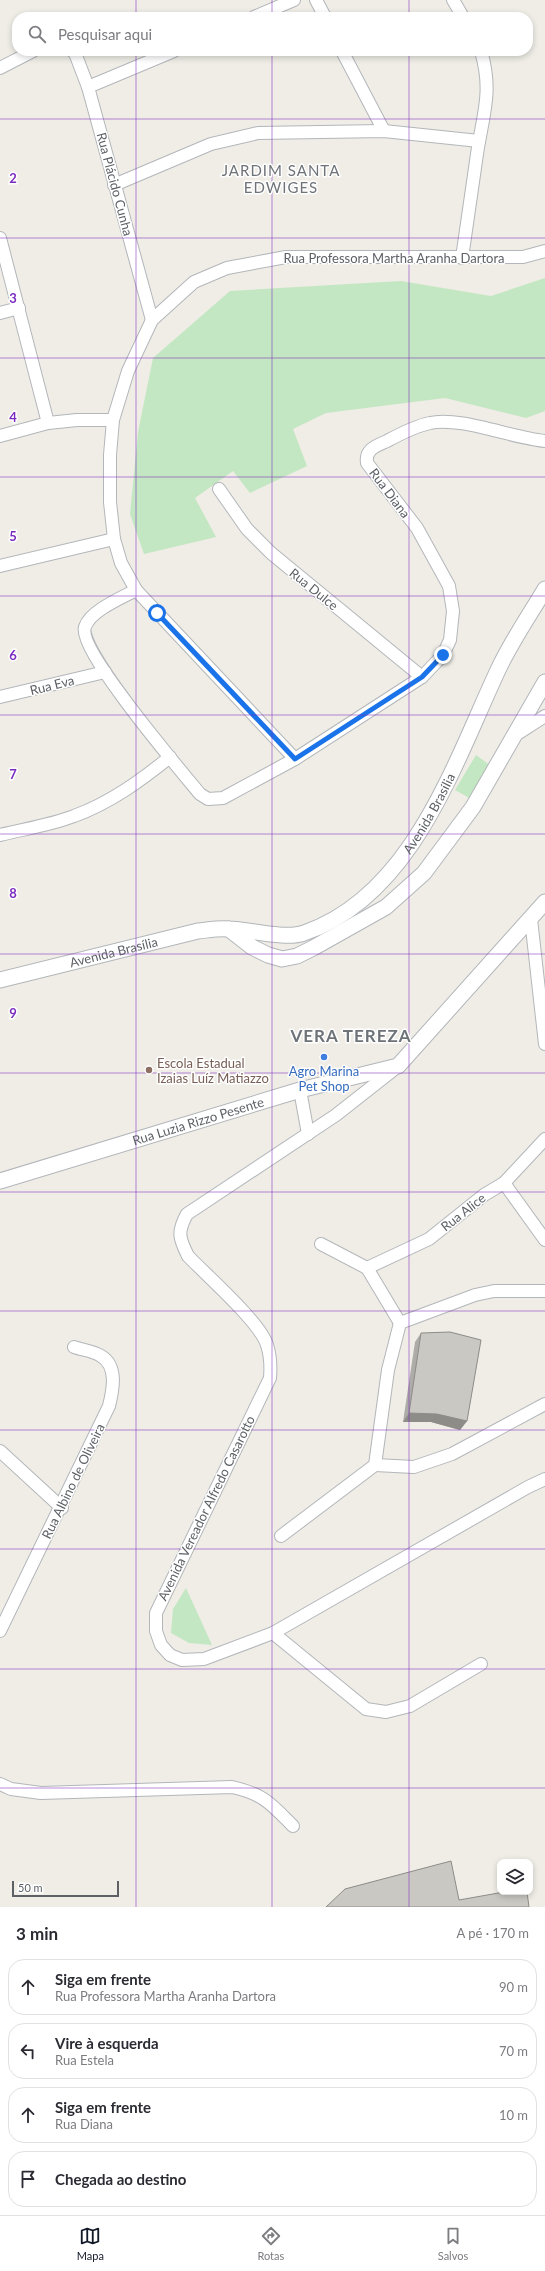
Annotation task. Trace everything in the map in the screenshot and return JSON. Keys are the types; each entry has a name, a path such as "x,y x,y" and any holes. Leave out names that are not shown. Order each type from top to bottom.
{"street":[{"path":"266,12 294,0"},
{"path":"316,0 322,12"},
{"path":"453,0 460,12"},
{"path":"0,68 23,56"},
{"name":"Rua Plácido Cunha","path":"76,56 88,87 152,320"},
{"path":"88,87 162,56"},
{"path":"345,56 384,131"},
{"path":"462,258 479,141 488,98 485,66 482,56"},
{"path":"114,185 211,144 258,133 384,131 479,141"},
{"path":"0,238 48,423"},
{"name":"Rua Professora Martha Aranha Dartora","path":"295,759 136,590 121,564 114,539 110,502 110,455 113,420 128,371 152,320 194,282 227,268 286,257 523,257 545,251"},
{"path":"0,313 19,308"},
{"path":"0,436 48,423 77,420 113,420"},
{"name":"Rua Diana","path":"422,677 443,655 450,640 453,611 449,586 417,528 367,463 366,457 370,449 404,432 430,423 452,421 526,439 545,441"},
{"name":"Rua Dulce","path":"219,489 247,529 270,553 422,677"},
{"path":"0,566 114,539"},
{"name":"Avenida Brasília","path":"0,980 198,931 228,928 254,932 303,934 338,916 365,897 391,871 412,842 448,782 499,668 545,589"},
{"path":"136,590 90,616 84,628 85,639 105,672 170,757 200,794 208,799 223,798 295,759 422,677"},
{"name":"Rua Eva","path":"0,697 105,672"},
{"path":"228,928 252,947 268,956 282,958 297,956 386,907 424,873 473,807 517,734 545,682"},
{"path":"517,734 545,716"},
{"path":"0,835 73,817 110,800 144,778 170,757"},
{"name":"Avenida Vereador Alfredo Casarotto","path":"545,902 398,1066 336,1116 187,1214 180,1228 180,1241 188,1256 258,1328 267,1344 271,1360 270,1378 163,1595 156,1613 156,1631 161,1645 170,1655 182,1660 204,1659 273,1633 522,1491 545,1480"},
{"path":"531,919 545,1044"},
{"path":"303,934 313,948"},
{"name":"Rua Luzia Rizzo Pesente","path":"0,1181 300,1090 398,1066"},
{"path":"300,1090 308,1134"},
{"name":"Rua Alice","path":"367,1268 429,1239 484,1195 504,1183 545,1139"},
{"path":"504,1183 545,1240"},
{"path":"321,1244 367,1268 400,1323 388,1370 375,1465"},
{"path":"400,1323 475,1295 494,1291 545,1291"},
{"name":"Rua Albino de Oliveira","path":"0,1631 62,1508 109,1406 114,1384 110,1366 102,1356 74,1347"},
{"path":"281,1536 375,1465 414,1467 452,1454 545,1404"},
{"path":"0,1451 62,1508"},
{"path":"273,1633 366,1709 386,1712 410,1706 481,1664"},
{"path":"0,1784 11,1789 40,1793 232,1787 250,1791 264,1797 293,1826"}],"green space":[{"path":"545,278 545,411 526,418 445,398 326,413 293,429 307,466 250,493 233,471 195,498 216,537 144,554 130,514 138,432 153,358 230,291 401,281 491,296"},
{"path":"476,755 491,766 471,799 455,790"},
{"path":"186,1588 212,1645 189,1643 171,1633 173,1609"}],"building":[{"path":"450,1332 481,1340 467,1421 437,1414 409,1413 421,1333"},
{"path":"451,1861 459,1900 497,1893 497,1895 527,1895 529,1907 326,1907 345,1889"}],"place":[{"name":"Agro Marina Pet Shop","path":"324,1057"},
{"name":"Escola Estadual Izaias Luíz Matiazzo","path":"149,1070"}],"district":[{"name":"JARDIM SANTA EDWIGES","path":"281,180"},
{"name":"VERA TEREZA","path":"351,1036"}],"route":[{"path":"157,613 295,759 422,677 443,655"}]}
